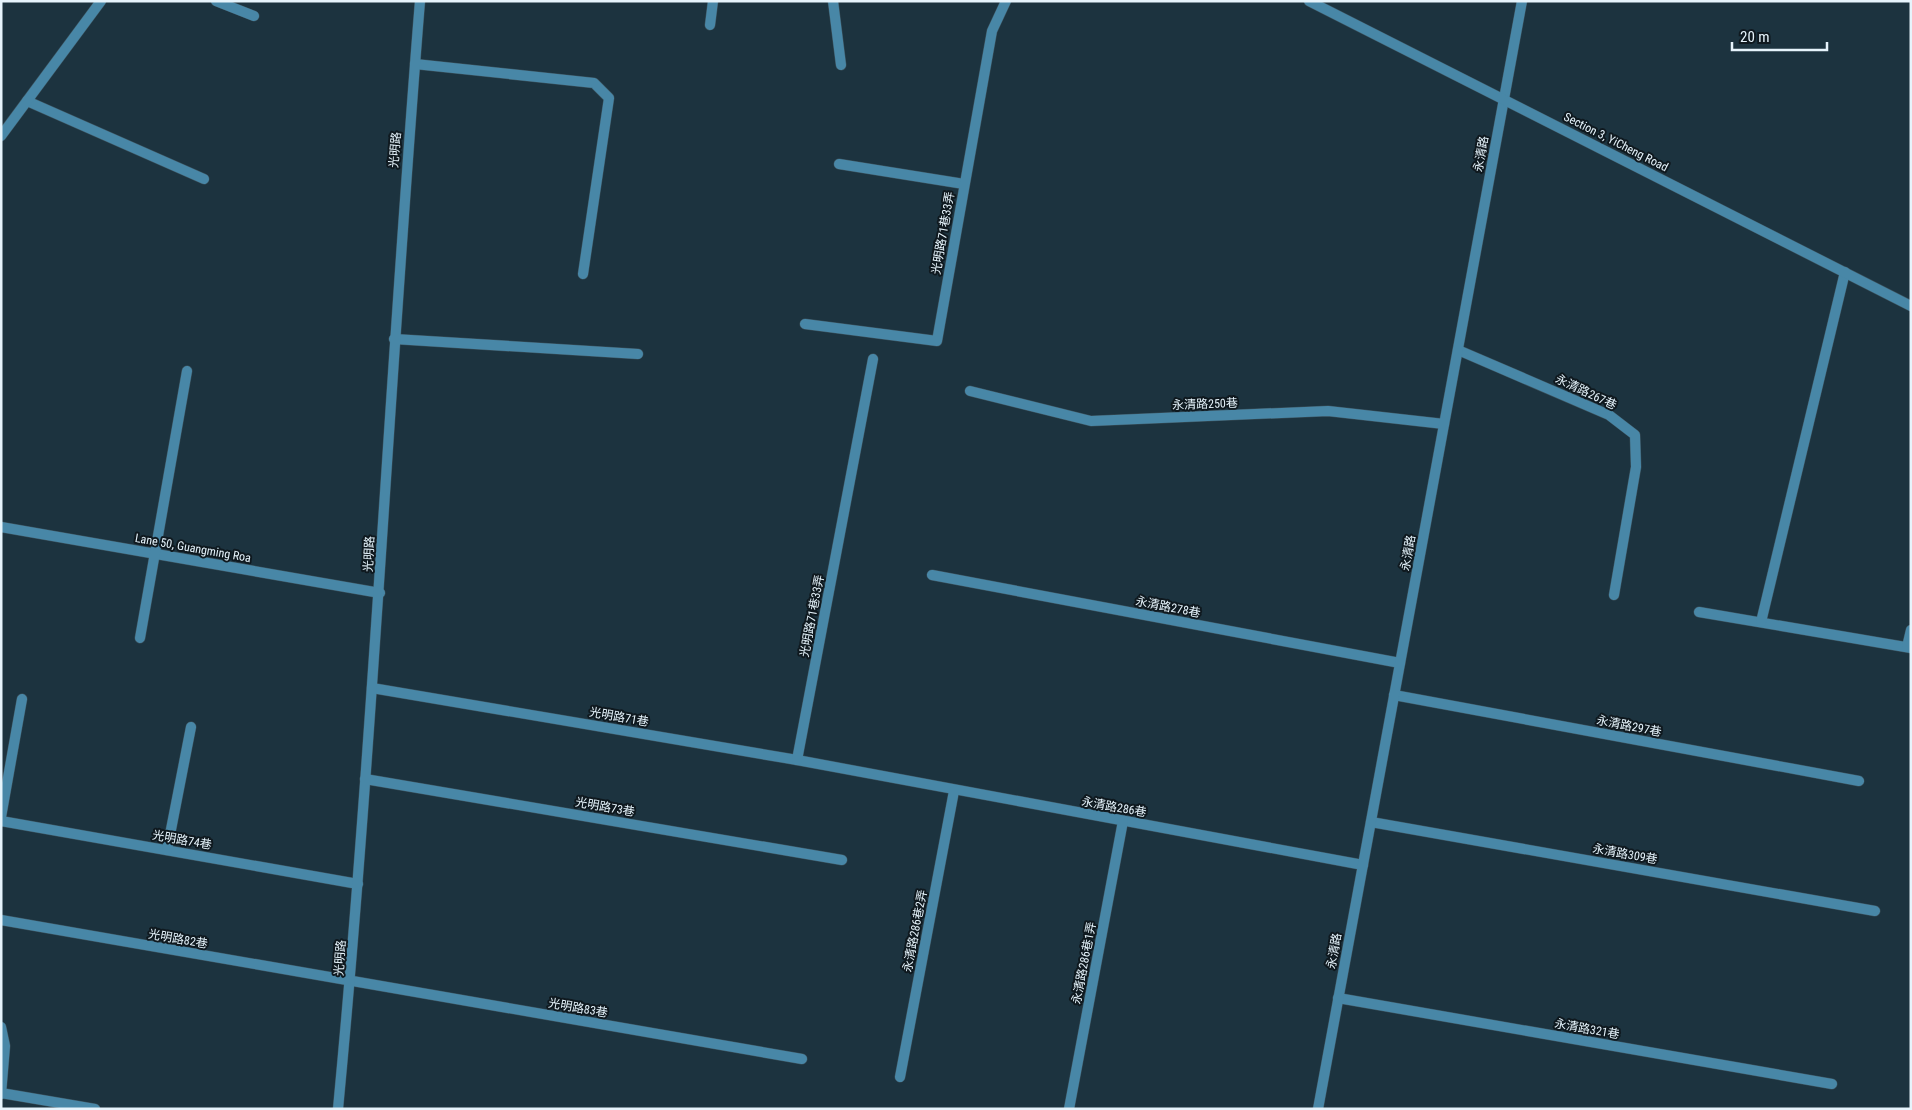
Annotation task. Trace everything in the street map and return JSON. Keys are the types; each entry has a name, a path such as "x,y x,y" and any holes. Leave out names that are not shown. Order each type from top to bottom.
{"street":[{"path":"1,136 101,1"},
{"path":"216,1 254,16"},
{"name":"光明路","path":"338,1109 358,884 380,593 394,339 420,1"},
{"path":"710,25 713,1"},
{"path":"833,1 841,65"},
{"name":"光明路71巷33弄","path":"805,324 937,342 992,31 1006,1"},
{"name":"Section 3, YiCheng Road","path":"1309,1 1504,98 1911,306"},
{"name":"永清路","path":"1318,1109 1522,1"},
{"path":"415,64 594,83 609,98 583,274"},
{"path":"27,101 204,179"},
{"path":"839,164 964,184"},
{"path":"1761,622 1845,272"},
{"path":"394,339 638,354"},
{"name":"永清路267巷","path":"1458,350 1609,415 1634,435 1636,467 1614,595"},
{"name":"光明路71巷33弄","path":"798,760 873,359"},
{"path":"140,638 187,371"},
{"name":"永清路250巷","path":"970,391 1091,421 1328,411 1444,424"},
{"name":"Lane 50, Guangming Roa","path":"1,527 380,593"},
{"name":"永清路278巷","path":"932,575 1400,663"},
{"path":"1699,612 1909,648 1911,630"},
{"name":"光明路71巷","path":"372,688 798,760 860,773"},
{"name":"永清路297巷","path":"1394,695 1859,781"},
{"path":"1,817 22,699"},
{"path":"168,850 191,728"},
{"name":"永清路286巷","path":"860,773 1363,865"},
{"name":"光明路73巷","path":"365,779 842,860"},
{"name":"永清路286巷2弄","path":"900,1077 954,790"},
{"name":"光明路74巷","path":"1,821 358,884"},
{"name":"永清路286巷1弄","path":"1069,1109 1123,821"},
{"name":"永清路309巷","path":"1371,822 1875,911"},
{"name":"光明路82巷","path":"1,920 350,982"},
{"name":"光明路83巷","path":"350,982 802,1059"},
{"name":"永清路321巷","path":"1338,998 1832,1084"},
{"path":"1,1028 5,1046 1,1093 95,1109"}]}
